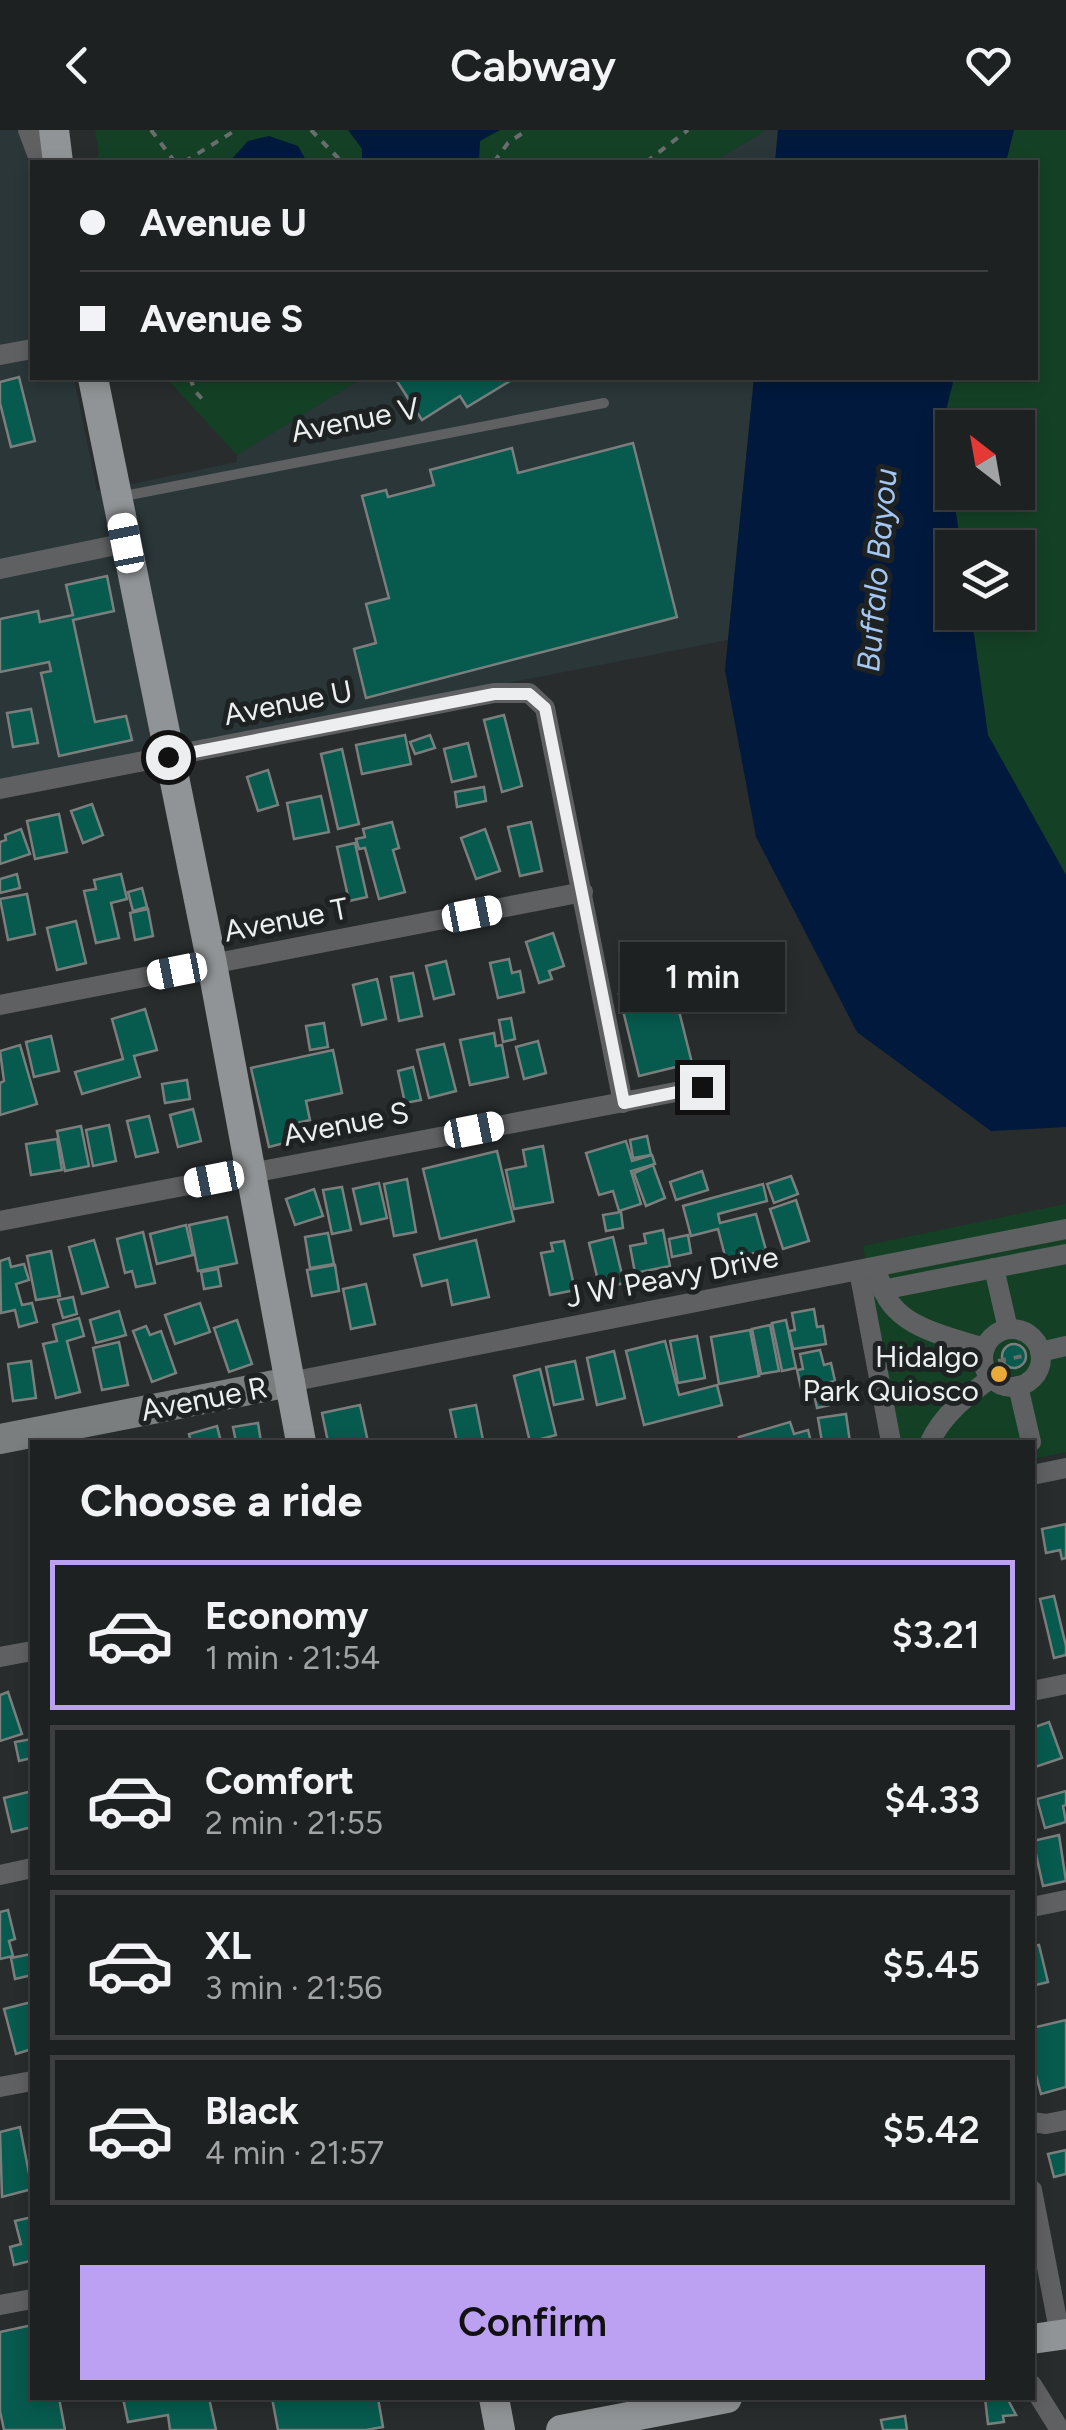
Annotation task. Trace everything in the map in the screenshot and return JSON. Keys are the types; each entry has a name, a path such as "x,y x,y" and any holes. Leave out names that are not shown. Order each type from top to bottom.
{"main road":[{"path":"54,130 58,160"},
{"path":"92,380 212,964 302,1440"},
{"path":"494,2400 500,2430"},
{"path":"561,2430 677,2402 702,2400"}],"street":[{"path":"28,130 39,160"},
{"path":"0,356 30,349"},
{"path":"0,569 126,543"},
{"name":"Avenue U","path":"0,790 494,694 529,694 545,708 583,892"},
{"path":"583,892 624,1103"},
{"name":"Avenue T","path":"0,1005 583,892"},
{"name":"Avenue S","path":"0,1221 702,1087"},
{"name":"J W Peavy Drive","path":"290,1382 1066,1229"},
{"path":"882,1290 1066,1254"},
{"path":"994,1268 1008,1329"},
{"path":"868,1269 884,1298 914,1323 987,1363 999,1384 1018,1386 1035,1376 1040,1367 1040,1352 1027,1333 1008,1329 994,1336 987,1363 931,1440"},
{"path":"868,1269 891,1440"},
{"path":"1040,1352 1066,1346"},
{"name":"Avenue R","path":"0,1439 290,1382"},
{"path":"1018,1386 1031,1440"},
{"path":"1035,1474 1066,1468"},
{"path":"0,1657 30,1650"},
{"path":"1035,1690 1066,1684"},
{"path":"0,1875 30,1868"},
{"path":"1035,1906 1066,1900"},
{"path":"0,2087 30,2081"},
{"path":"1035,2122 1066,2120"},
{"path":"1035,2211 1053,2336"},
{"path":"0,2305 30,2299"},
{"path":"1035,2390 1060,2430"}],"lane":[{"name":"Avenue V","path":"118,498 604,403"}],"path":[{"path":"151,130 174,160"},
{"path":"187,160 236,130"},
{"path":"311,130 340,160"},
{"path":"495,160 508,143 528,130"},
{"path":"649,160 688,130"},
{"path":"191,380 203,400 200,405"},
{"path":"987,1363 1040,1352"}],"shaded area":[{"path":"0,130 20,130 30,168 30,380 74,380 97,491 237,462 237,455 359,380 754,380 728,640 0,782"},
{"path":"766,130 778,130 775,160 716,160"}],"green space":[{"path":"95,130 766,130 716,160 96,160 99,153"},
{"path":"1014,130 1066,130 1066,875 988,735 973,630 1035,630 1035,530 958,530 956,510 1035,510 1035,410 946,410 954,380 1038,380 1038,160 1006,160"},
{"path":"168,380 359,380 237,455"},
{"path":"1066,1204 1066,1452 1035,1459 1035,1440 898,1440 863,1246"}],"water":[{"path":"348,130 500,130 480,141 479,160 362,160 362,149"},
{"path":"778,130 1014,130 1006,160 775,160"},
{"path":"269,136 298,146 306,160 231,160 248,141"},
{"name":"Buffalo Bayou","path":"754,380 954,380 946,410 935,410 935,510 956,510 959,530 935,530 935,630 973,630 988,735 1066,875 1066,1127 991,1131 857,1032 756,837 725,670"}],"building":[{"path":"19,377 35,441 11,447 0,403 0,382"},
{"path":"396,380 512,380 467,407 460,396 422,420"},
{"path":"633,443 677,617 366,698 354,649 376,643 366,604 389,598 362,496 386,490 388,497 434,485 430,470 512,448 518,473"},
{"path":"107,576 114,611 73,620 95,722 126,716 132,740 59,756 41,673 51,671 49,662 0,672 0,619 38,611 40,622 73,615 66,585"},
{"path":"31,709 38,743 13,747 7,713"},
{"path":"504,715 522,786 502,792 484,720"},
{"path":"405,735 411,764 362,774 356,745"},
{"path":"430,735 435,748 415,754 410,742"},
{"path":"468,743 476,776 452,782 444,749"},
{"path":"342,749 359,824 338,829 321,754"},
{"path":"268,770 278,805 258,811 247,777"},
{"path":"484,787 486,801 457,807 455,792"},
{"path":"321,796 329,832 294,839 287,803"},
{"path":"92,804 103,835 83,843 71,811"},
{"path":"59,814 67,852 35,859 27,821"},
{"path":"392,822 399,848 393,850 405,892 379,899 365,848 359,849 356,839 365,837 363,829"},
{"path":"531,822 542,871 520,876 508,827"},
{"path":"21,829 30,854 0,864 0,842 6,840 5,835"},
{"path":"485,829 500,871 476,879 461,838"},
{"path":"355,843 367,897 349,901 337,847"},
{"path":"17,874 20,888 0,893 0,879"},
{"path":"121,874 127,899 111,903 119,938 96,943 84,891 96,889 94,880"},
{"path":"142,888 147,907 133,911 128,892"},
{"path":"27,894 35,934 8,940 0,899"},
{"path":"148,909 153,936 135,940 130,913"},
{"path":"76,921 86,963 57,970 47,928"},
{"path":"553,933 564,966 549,971 552,979 539,983 526,942"},
{"path":"655,950 663,984 680,980 687,1009 679,1011 692,1063 639,1076 619,994 641,988 633,956"},
{"path":"509,959 512,973 520,971 524,992 498,998 490,963"},
{"path":"446,961 454,994 434,999 426,966"},
{"path":"413,973 422,1016 399,1021 391,977"},
{"path":"377,979 386,1019 362,1025 353,985"},
{"path":"145,1009 157,1050 134,1056 140,1077 82,1094 75,1072 123,1059 112,1019"},
{"path":"511,1018 515,1039 503,1042 499,1020"},
{"path":"324,1023 328,1047 310,1050 306,1026"},
{"path":"494,1033 496,1046 502,1045 508,1077 470,1085 460,1040"},
{"path":"51,1036 59,1071 34,1077 26,1042"},
{"path":"538,1041 546,1073 524,1079 516,1047"},
{"path":"444,1044 456,1091 429,1098 417,1050"},
{"path":"20,1045 37,1104 0,1115 0,1083 4,1081 0,1051"},
{"path":"333,1050 342,1093 306,1101 310,1120 288,1125 292,1141 269,1147 251,1068"},
{"path":"413,1067 421,1100 405,1103 398,1071"},
{"path":"187,1080 190,1099 165,1103 162,1084"},
{"path":"193,1109 201,1141 178,1147 170,1115"},
{"path":"149,1116 158,1152 136,1157 127,1121"},
{"path":"109,1125 116,1161 93,1166 86,1130"},
{"path":"81,1126 89,1166 65,1171 57,1131"},
{"path":"647,1136 651,1155 633,1158 630,1140"},
{"path":"57,1139 62,1170 31,1175 26,1144"},
{"path":"626,1141 632,1161 652,1155 655,1164 631,1171 641,1204 619,1211 613,1191 599,1195 586,1153"},
{"path":"543,1146 553,1202 514,1209 506,1170 526,1166 523,1150"},
{"path":"497,1151 514,1221 440,1239 423,1169"},
{"path":"653,1165 665,1198 646,1206 634,1173"},
{"path":"702,1171 708,1190 676,1200 670,1182"},
{"path":"791,1176 798,1194 774,1203 767,1184"},
{"path":"407,1179 416,1232 394,1236 384,1184"},
{"path":"379,1183 387,1218 361,1224 353,1189"},
{"path":"763,1184 767,1201 718,1214 720,1223 756,1214 766,1250 726,1260 718,1229 691,1236 683,1206"},
{"path":"342,1187 351,1230 332,1234 323,1190"},
{"path":"314,1189 323,1216 295,1225 286,1199"},
{"path":"796,1200 809,1241 783,1249 770,1209"},
{"path":"621,1212 623,1228 606,1231 603,1215"},
{"path":"227,1217 237,1263 198,1271 189,1225"},
{"path":"186,1225 193,1255 157,1264 150,1234"},
{"path":"663,1230 670,1266 635,1273 630,1246 646,1243 644,1234"},
{"path":"143,1232 155,1283 136,1287 132,1271 125,1273 117,1239"},
{"path":"328,1233 334,1264 310,1268 305,1237"},
{"path":"688,1235 691,1253 672,1257 669,1239"},
{"path":"613,1237 624,1283 600,1289 589,1243"},
{"path":"94,1240 108,1287 82,1294 69,1247"},
{"path":"476,1240 489,1297 452,1305 447,1280 422,1286 414,1255"},
{"path":"564,1241 575,1290 550,1295 541,1253 553,1251 551,1243"},
{"path":"51,1251 60,1296 36,1300 27,1256"},
{"path":"9,1258 11,1267 24,1264 29,1280 16,1284 22,1305 32,1303 37,1322 19,1327 15,1310 1,1313 0,1261"},
{"path":"335,1265 339,1291 312,1296 307,1270"},
{"path":"218,1269 221,1286 204,1289 201,1272"},
{"path":"366,1284 375,1324 351,1329 343,1289"},
{"path":"73,1297 77,1314 63,1318 58,1300"},
{"path":"200,1303 210,1332 175,1344 165,1315"},
{"path":"814,1309 826,1344 793,1349 789,1331 795,1330 792,1313"},
{"path":"119,1311 126,1335 96,1343 90,1320"},
{"path":"79,1318 84,1336 67,1341 80,1392 56,1398 43,1344 57,1341 53,1325"},
{"path":"237,1320 252,1364 229,1372 214,1328"},
{"path":"786,1320 796,1368 782,1371 772,1323"},
{"path":"770,1325 779,1371 761,1374 752,1329"},
{"path":"146,1326 150,1335 161,1331 176,1373 152,1382 133,1331"},
{"path":"750,1330 759,1376 719,1384 711,1337"},
{"path":"697,1336 705,1378 678,1383 670,1341"},
{"path":"665,1341 679,1395 717,1385 722,1405 644,1425 626,1351"},
{"path":"119,1342 128,1385 102,1390 93,1348"},
{"path":"1014,1344 1026,1356 1014,1368 1002,1356"},
{"path":"820,1350 824,1365 831,1363 835,1381 801,1388 797,1370 803,1369 800,1354"},
{"path":"614,1351 625,1398 597,1405 587,1358"},
{"path":"31,1361 36,1398 13,1401 8,1364"},
{"path":"575,1361 583,1399 554,1405 546,1367"},
{"path":"540,1369 556,1435 530,1440 514,1376"},
{"path":"834,1389 838,1403 817,1408 814,1394"},
{"path":"360,1405 368,1440 328,1440 322,1413"},
{"path":"476,1405 483,1440 457,1440 450,1410"},
{"path":"846,1414 850,1440 822,1440 818,1418"},
{"path":"790,1422 794,1434 808,1430 810,1440 740,1440 739,1437"},
{"path":"258,1423 261,1440 236,1440 233,1427"},
{"path":"217,1426 220,1440 190,1440 189,1434"},
{"path":"1066,1524 1066,1558 1062,1559 1060,1550 1046,1553 1042,1529"},
{"path":"1054,1596 1066,1655 1054,1658 1040,1599"},
{"path":"8,1692 22,1734 0,1741 0,1695"},
{"path":"1049,1722 1062,1758 1035,1767 1035,1727"},
{"path":"30,1739 30,1758 19,1761 15,1742"},
{"path":"1066,1791 1066,1822 1045,1828 1037,1799"},
{"path":"30,1792 30,1828 12,1832 4,1798"},
{"path":"1059,1835 1066,1881 1043,1886 1035,1841"},
{"path":"8,1910 15,1939 9,1941 13,1956 0,1959 0,1912"},
{"path":"1039,1945 1048,1982 1035,1985 1035,1946"},
{"path":"30,1954 30,1975 15,1979 11,1958"},
{"path":"30,2002 30,2050 16,2054 4,2009"},
{"path":"1066,2020 1066,2087 1041,2094 1035,2071 1035,2027"},
{"path":"20,2127 30,2179 30,2190 2,2197 0,2132"},
{"path":"1066,2150 1066,2174 1054,2177 1048,2154"},
{"path":"30,2217 30,2261 14,2265 10,2247 21,2244 15,2221"},
{"path":"30,2325 30,2400 59,2400 65,2430 4,2430 0,2411 0,2332"},
{"path":"123,2400 209,2400 216,2430 170,2430 168,2415 128,2422"},
{"path":"272,2400 378,2400 383,2427 366,2430 278,2430"},
{"path":"985,2400 1008,2400 1016,2415 1003,2416 1004,2422 988,2424"},
{"path":"905,2416 907,2430 883,2430 881,2420"}],"place":[{"name":"Hidalgo Park Quiosco","path":"999,1374"}],"route":[{"path":"168,757 494,694 529,694 545,708 624,1103 702,1087"}]}
